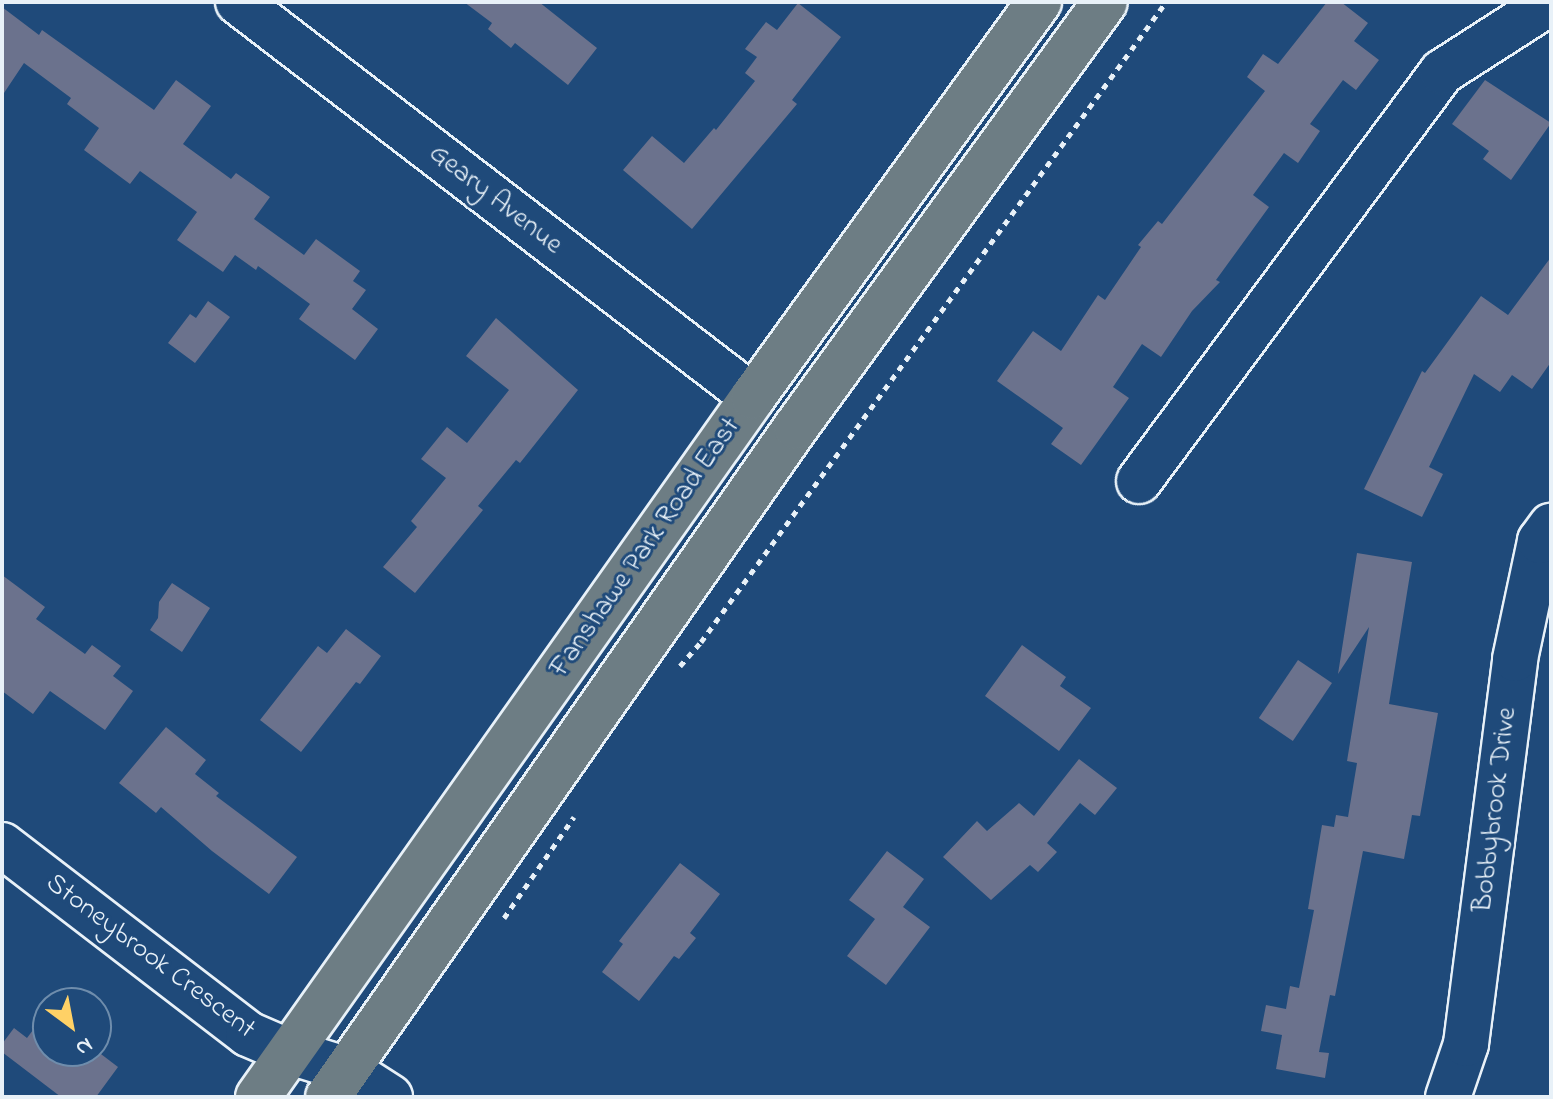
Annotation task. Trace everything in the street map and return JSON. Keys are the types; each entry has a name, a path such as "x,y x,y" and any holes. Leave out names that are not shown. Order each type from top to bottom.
{"main road":[{"name":"Fanshawe Park Road East","path":"258,1097 753,397 1039,2"},
{"name":"Fanshawe Park Road East","path":"338,1083 796,427 1105,2"}],"street":[{"name":"Geary Avenue","path":"238,2 753,397"},
{"path":"1139,481 1442,72 1551,2"},
{"name":"Bobbybrook Drive","path":"1448,1097 1466,1044 1515,659 1540,541 1551,526"},
{"name":"Stoneybrook Crescent","path":"2,845 248,1034 290,1052 338,1083 390,1097"}],"path":[{"path":"672,674 701,642 1166,2"},
{"path":"502,920 576,812"}],"building":[{"path":"464,2 539,2 597,48 568,85 515,43 511,48 488,29 492,23"},
{"path":"1327,2 1341,2 1368,23 1354,41 1379,60 1356,90 1343,80 1310,124 1320,131 1298,163 1284,153 1253,195 1269,207 1216,280 1220,282 1192,311 1161,357 1142,344 1113,387 1129,398 1081,465 1051,444 1063,428 997,381 1033,331 1061,351 1098,295 1105,300 1141,247 1138,245 1158,221 1162,224 1265,91 1247,77 1263,54 1278,64"},
{"path":"798,3 841,37 792,100 797,104 692,229 623,170 652,136 684,163 714,128 716,130 755,81 745,73 757,57 745,49 766,22 777,30"},
{"path":"2,7 39,35 42,30 154,110 176,80 211,106 183,144 231,179 236,173 270,197 254,219 304,255 316,239 360,271 353,281 366,290 352,309 378,329 355,360 299,319 310,304 258,266 256,270 235,255 223,272 177,240 197,212 140,171 130,184 84,150 99,128 67,104 71,98 24,63 2,96"},
{"path":"1485,80 1551,123 1511,180 1483,159 1489,151 1452,124"},
{"path":"1551,257 1551,362 1532,389 1512,375 1500,392 1474,374 1429,467 1443,474 1422,517 1364,489 1422,371 1425,373 1481,296 1508,315"},
{"path":"208,301 230,317 195,363 168,343 190,314 196,318"},
{"path":"496,318 578,390 520,463 516,460 478,506 483,510 415,593 383,567 417,527 411,521 446,478 421,459 447,427 467,443 509,390 466,356"},
{"path":"1357,553 1412,562 1389,704 1438,713 1420,816 1412,815 1404,859 1363,851 1335,996 1330,995 1319,1052 1329,1053 1325,1078 1276,1069 1282,1035 1261,1031 1266,1005 1286,1009 1290,986 1299,988 1314,910 1308,909 1322,825 1334,827 1336,815 1348,817 1357,763 1347,761 1369,627 1338,674"},
{"path":"2,575 45,607 36,619 85,654 92,645 121,666 113,676 133,691 105,730 50,691 33,714 2,691"},
{"path":"172,583 210,608 182,652 150,630 158,618 159,602"},
{"path":"346,629 381,656 360,684 356,682 301,752 260,720 318,646 327,653"},
{"path":"1022,645 1066,677 1060,686 1091,708 1059,751 985,696"},
{"path":"1298,660 1332,683 1293,741 1259,718"},
{"path":"166,727 206,760 195,774 219,793 216,796 297,857 269,894 161,807 156,813 119,783"},
{"path":"1079,759 1117,788 1095,815 1080,803 1047,843 1057,852 1038,872 1030,865 991,900 943,857 977,821 987,831 1019,803 1034,816"},
{"path":"887,851 924,879 903,907 930,927 886,985 847,956 875,919 849,900"},
{"path":"680,863 720,894 690,933 696,938 679,959 674,956 639,1001 602,972 623,944 619,941"},
{"path":"14,1028 27,1038 32,1031 32,1067 112,1067 112,1062 118,1067 96,1097 61,1097 2,1052 2,1044"}]}
